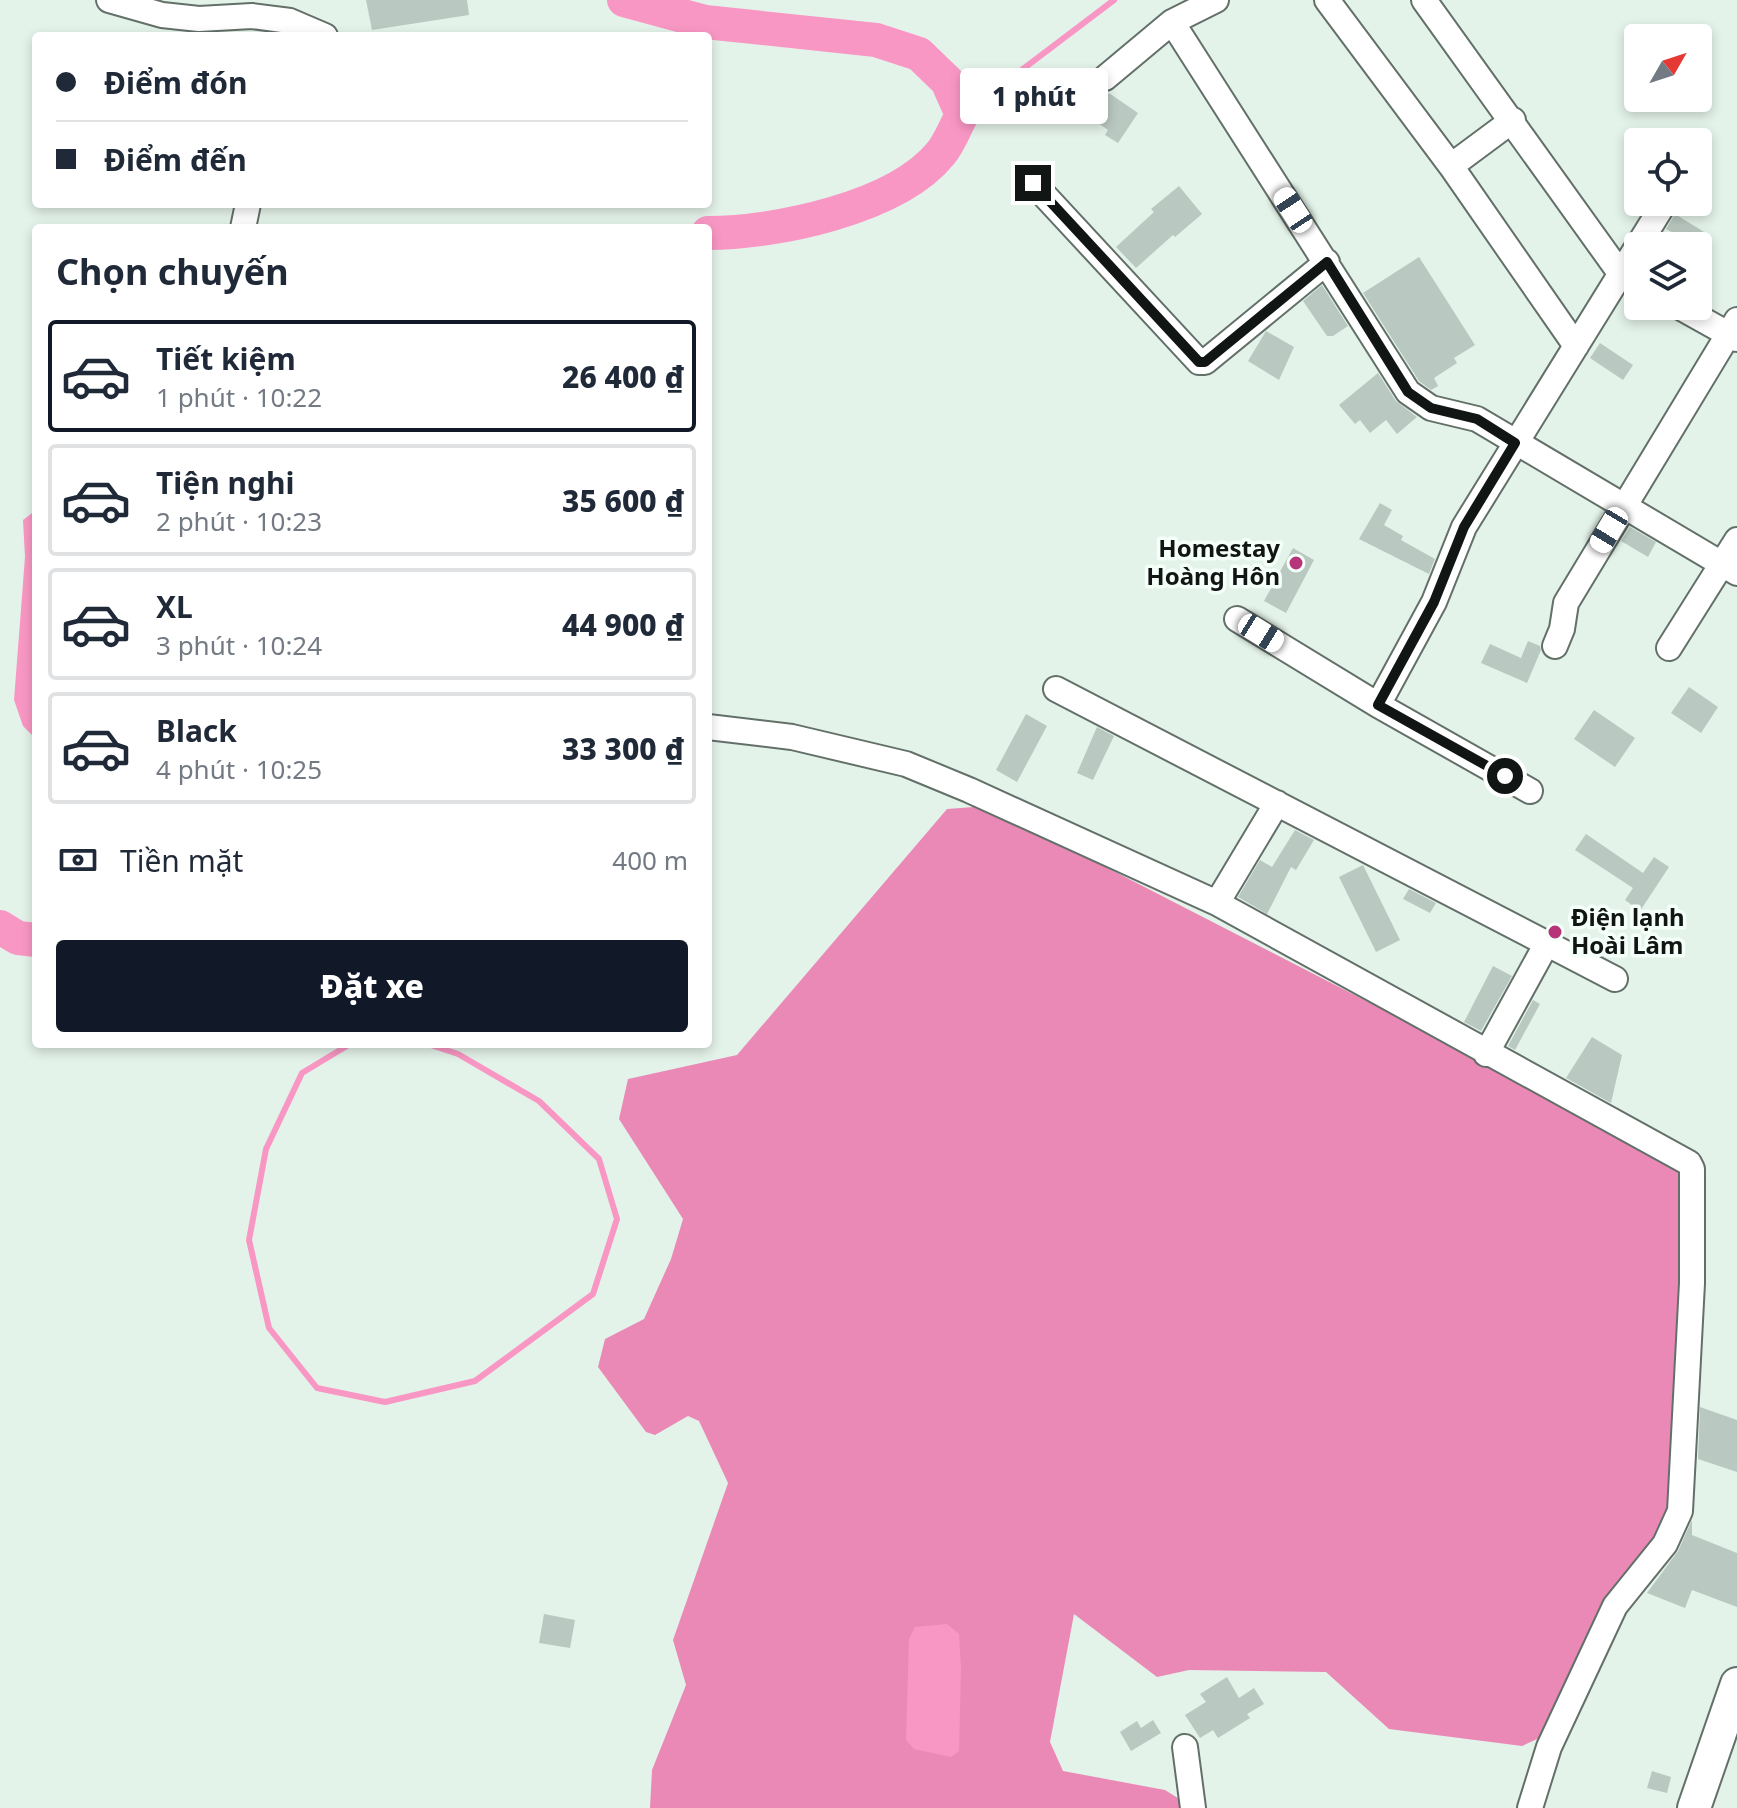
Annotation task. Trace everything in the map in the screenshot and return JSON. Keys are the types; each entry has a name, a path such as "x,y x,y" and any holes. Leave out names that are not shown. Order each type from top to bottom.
{"main road":[{"path":"1694,1808 1737,1684"}],"street":[{"path":"109,0 162,15 199,19 252,16 288,29"},
{"path":"1105,78 1172,22 1216,0"},
{"path":"1327,0 1451,166 1576,346"},
{"path":"1424,0 1624,271"},
{"path":"1172,22 1408,392 1431,408 1477,419 1730,568"},
{"path":"1451,166 1513,120"},
{"path":"1033,183 1199,362 1205,362 1327,262"},
{"path":"1378,705 1434,602 1464,527 1576,346 1624,284"},
{"path":"1555,646 1562,629 1566,603 1734,331 1709,320"},
{"path":"1669,648 1730,568 1737,540"},
{"path":"1237,619 1378,705 1530,791"},
{"path":"1056,689 1615,979"},
{"path":"712,727 792,737 906,764 1217,903 1486,1054 1684,1159 1692,1169 1692,1283 1680,1511 1665,1544 1615,1606 1549,1747 1530,1808"},
{"path":"1217,903 1277,803"},
{"path":"1486,1054 1547,943"},
{"path":"1185,1747 1193,1808"}],"shaded area":[{"path":"32,513 32,735 23,726 14,700 25,557 23,520"},
{"path":"987,806 1660,1152 1677,1167 1684,1181 1674,1487 1664,1526 1609,1599 1585,1641 1546,1735 1522,1746 1389,1729 1326,1672 1189,1670 1157,1677 1074,1614 1050,1742 1063,1771 1165,1790 1181,1800 1182,1808 650,1808 652,1770 686,1685 673,1640 728,1483 699,1421 688,1416 655,1435 646,1432 598,1367 605,1339 644,1319 671,1259 683,1219 619,1119 628,1079 737,1055 947,809"},
{"path":"947,1624 959,1634 961,1668 959,1751 951,1757 914,1749 906,1740 909,1639 915,1627"}],"building":[{"path":"366,0 467,0 469,15 372,30"},
{"path":"1109,93 1138,113 1118,143 1105,135 1108,130 1091,118"},
{"path":"1179,186 1202,214 1136,268 1116,247 1154,212 1151,209"},
{"path":"1674,216 1678,216 1704,232 1672,232 1666,229"},
{"path":"1419,257 1475,345 1454,358 1457,363 1434,378 1438,386 1431,390 1419,381 1363,293"},
{"path":"1322,285 1348,326 1333,336 1327,336 1303,301"},
{"path":"1266,331 1294,347 1279,380 1248,361"},
{"path":"1600,343 1633,365 1623,380 1590,358"},
{"path":"1378,373 1396,401 1417,417 1397,434 1386,420 1370,433 1360,420 1355,424 1339,405"},
{"path":"1380,503 1392,510 1384,525 1403,536 1401,540 1435,559 1429,574 1359,539"},
{"path":"1630,527 1656,542 1648,557 1621,541"},
{"path":"1293,548 1314,560 1286,613 1264,601"},
{"path":"1528,641 1540,646 1541,650 1527,683 1481,663 1490,644 1521,658"},
{"path":"1689,687 1718,707 1701,733 1671,713"},
{"path":"1594,710 1635,738 1615,767 1574,739"},
{"path":"1026,714 1047,726 1017,782 996,770"},
{"path":"1097,727 1114,736 1093,780 1077,773"},
{"path":"1295,830 1314,840 1296,870 1291,867 1267,914 1238,897 1260,860 1272,867"},
{"path":"1586,834 1643,873 1654,857 1669,867 1640,911 1625,900 1633,888 1575,850"},
{"path":"1363,865 1400,940 1376,952 1339,877"},
{"path":"1409,889 1436,903 1430,913 1403,899"},
{"path":"1493,966 1512,976 1481,1031 1464,1022"},
{"path":"1533,1000 1540,1004 1515,1050 1508,1046"},
{"path":"1592,1037 1622,1055 1611,1103 1566,1078"},
{"path":"1700,1407 1737,1420 1737,1472 1698,1459"},
{"path":"1692,1520 1692,1535 1737,1553 1737,1607 1692,1590 1685,1608 1647,1593 1678,1551"},
{"path":"544,1614 575,1620 570,1648 539,1643"},
{"path":"1227,1677 1239,1698 1254,1688 1264,1704 1247,1714 1250,1718 1218,1738 1213,1730 1200,1738 1185,1715 1206,1702 1200,1694"},
{"path":"1153,1720 1161,1733 1131,1751 1120,1732 1137,1721 1141,1728"},
{"path":"1652,1771 1671,1777 1667,1793 1647,1788"}],"waterway":[{"path":"624,0 705,22 876,40 919,54 947,81 962,115 941,153 921,172 895,189 833,214 800,222 712,233"},
{"path":"962,115 1114,0"},
{"path":"0,927 18,938 32,940"},
{"path":"343,1048 302,1073 266,1149 249,1240 269,1328 317,1388 385,1402 475,1381 593,1294 617,1219 599,1159 539,1101 458,1054 440,1048"}],"place":[{"name":"Homestay Hoàng Hôn","path":"1296,563"},
{"name":"Điện lạnh Hoài Lâm","path":"1555,932"}],"route":[{"path":"1033,183 1199,362 1205,362 1327,262 1408,392 1431,408 1477,419 1515,443 1464,527 1434,602 1378,705 1505,776"}]}
